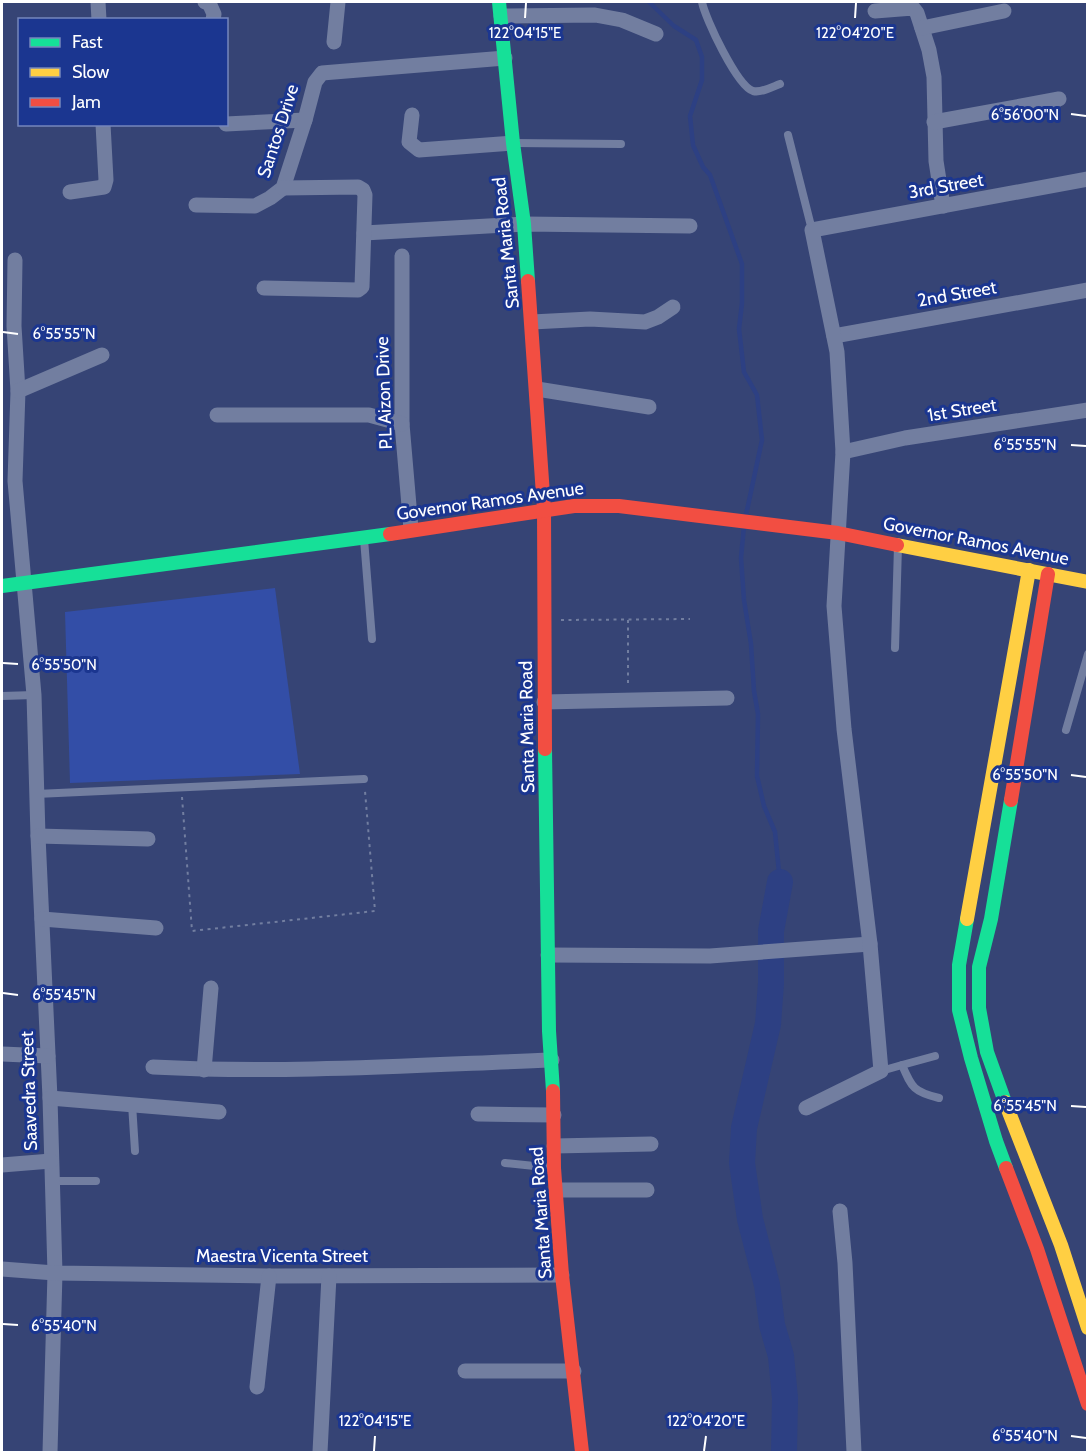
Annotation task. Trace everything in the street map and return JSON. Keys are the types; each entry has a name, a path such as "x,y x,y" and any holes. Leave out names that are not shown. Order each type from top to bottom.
{"main road":[{"name":"Santa Maria Road","path":"500,9 513,144 524,224 544,509 544,702 554,1168 562,1275 582,1452"},
{"name":"Governor Ramos Avenue","path":"2,586 574,506 619,506 838,533 1088,582"},
{"path":"1029,570 959,965 959,1010 996,1141 1037,1249 1088,1404"},
{"path":"1048,574 991,919 979,967 979,1008 987,1052 1016,1134 1061,1245 1088,1328"},
{"path":"959,965 979,967"},
{"path":"1019,1202 1040,1192"}],"street":[{"path":"98,2 99,18"},
{"path":"205,2 209,3 213,18"},
{"path":"334,42 338,2"},
{"path":"875,11 913,8 917,13 929,50 934,77 936,161 943,206"},
{"path":"500,9 595,15 622,20 656,34"},
{"path":"922,28 1005,11"},
{"name":"Santos Drive","path":"196,205 255,206 283,188 306,120 315,82 322,73 505,58"},
{"path":"934,122 1059,99"},
{"path":"412,115 409,142 419,150 513,144"},
{"path":"228,124 306,120"},
{"path":"70,192 104,187 106,180 103,126"},
{"name":"3rd Street","path":"812,230 1088,179"},
{"path":"264,288 360,289 364,232 365,195 363,190 358,187 283,188"},
{"path":"364,232 524,224 690,226"},
{"path":"806,1108 881,1071 870,944 855,832 834,606 843,452 834,336 812,230"},
{"name":"P.L Aizon Drive","path":"402,256 402,424 411,529"},
{"name":"Saavedra Street","path":"15,260 8,327 18,391 17,428 8,482 25,584 34,695 55,1273 50,1452"},
{"name":"2nd Street","path":"834,336 1088,290"},
{"path":"532,322 590,319 645,322 673,307"},
{"path":"18,391 102,355"},
{"path":"537,389 649,407"},
{"name":"1st Street","path":"843,452 905,438 1088,410"},
{"path":"217,415 369,415 402,424"},
{"path":"2,430 17,428"},
{"path":"544,702 727,698"},
{"path":"38,836 148,839"},
{"path":"42,919 156,928"},
{"path":"548,955 710,956 870,944"},
{"path":"204,1070 211,988"},
{"path":"2,1054 48,1056"},
{"path":"153,1067 304,1071 552,1060"},
{"path":"50,1098 219,1112"},
{"path":"478,1114 554,1115"},
{"path":"554,1146 651,1144"},
{"path":"2,1165 51,1161"},
{"path":"556,1190 647,1190"},
{"path":"840,1211 845,1263 854,1452"},
{"name":"Maestra Vicenta Street","path":"2,1269 55,1273 269,1276 562,1275"},
{"path":"257,1387 269,1276"},
{"path":"320,1452 328,1276"},
{"path":"465,1371 574,1371"}],"lane":[{"path":"702,2 733,69 744,85 754,91 766,90 780,84"},
{"path":"788,135 812,230"},
{"path":"513,144 621,144"},
{"path":"364,537 372,639"},
{"path":"895,648 898,544"},
{"path":"1066,730 1088,654"},
{"path":"2,696 34,695"},
{"path":"36,794 364,779"},
{"path":"881,1071 934,1056"},
{"path":"902,1065 912,1087 921,1094 939,1098"},
{"path":"132,1104 135,1151"},
{"path":"505,1162 554,1168"},
{"path":"52,1181 96,1181"}],"path":[{"path":"543,620 690,619"},
{"path":"628,620 628,699"},
{"path":"181,789 192,931 375,911 364,779"}],"shaded area":[{"path":"275,588 300,774 70,783 65,612"}],"waterway":[{"path":"649,2 674,26 696,40 702,57 702,80 690,116 693,145 703,167 710,175 742,264 739,329 744,372 757,395 762,440 746,515"},
{"path":"744,526 741,558 758,714 757,776 764,806 775,832 780,882"},
{"path":"780,882 771,931 768,1024 744,1128 742,1163 750,1219 767,1285 772,1325 781,1356 785,1398 784,1452"}],"traffic: fast":[{"path":"499,2 513,143 524,224 528,281"},
{"path":"2,586 390,534"},
{"path":"545,749 549,1031 553,1091"},
{"path":"1005,1102 987,1052 979,1008 979,967 991,919 1011,800"},
{"path":"967,919 959,965 959,1010 971,1058 1006,1168"}],"traffic: slow":[{"path":"897,545 1088,582"},
{"path":"967,919 1029,570"},
{"path":"1005,1102 1061,1245 1088,1328"}],"traffic: jam":[{"path":"528,281 544,509 545,749"},
{"path":"390,534 574,506 619,506 838,533 897,545"},
{"path":"1011,800 1048,574"},
{"path":"553,1091 554,1168 562,1275 582,1452"},
{"path":"1006,1168 1037,1249 1088,1404"}]}
